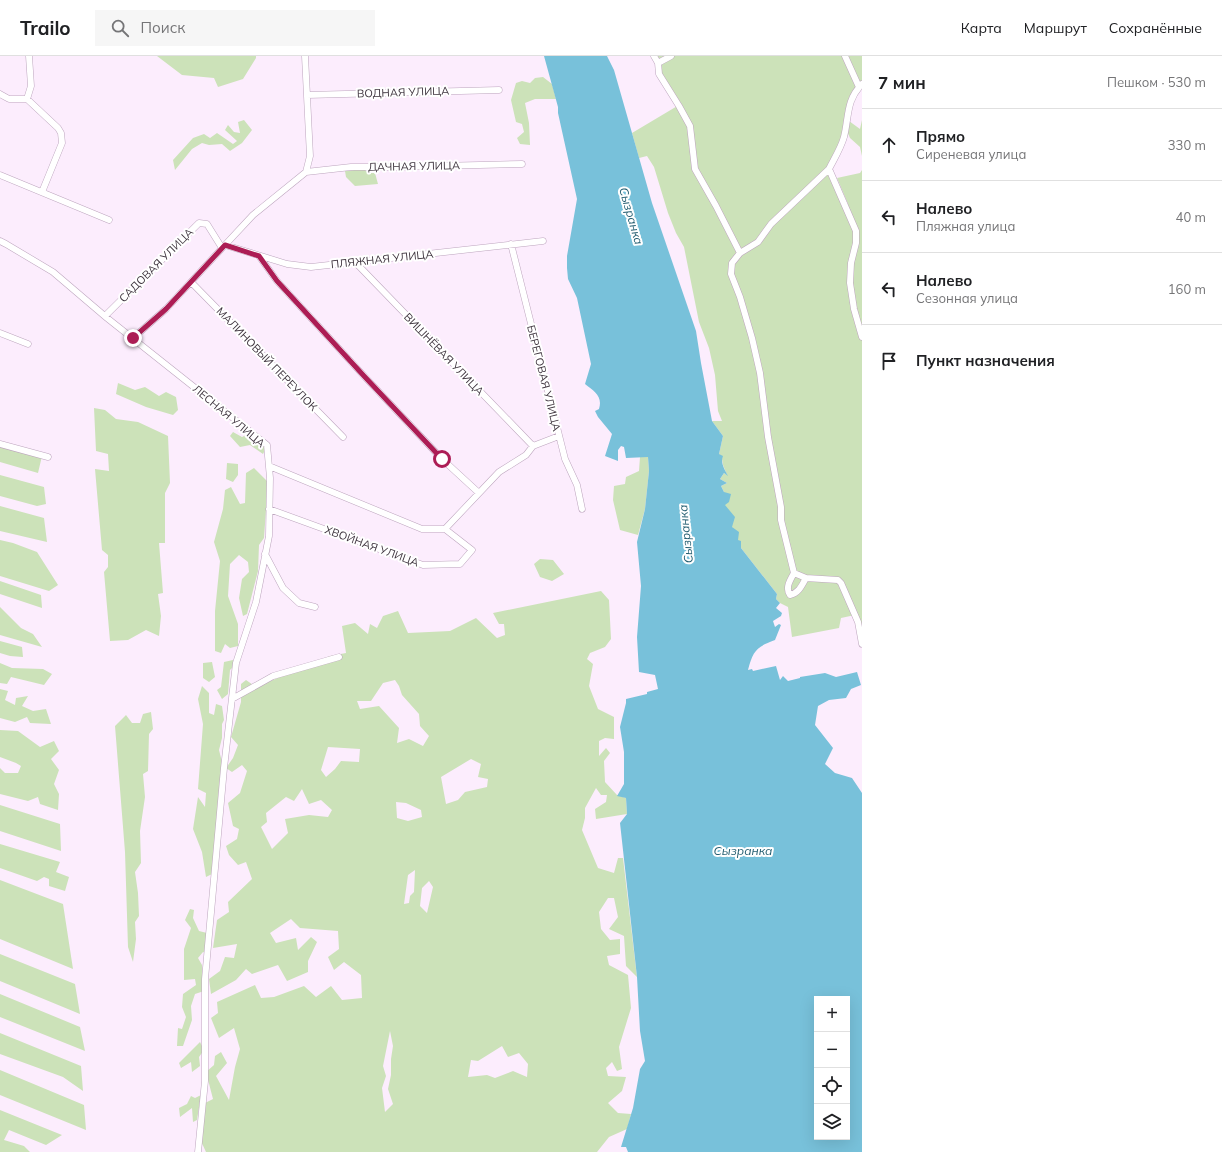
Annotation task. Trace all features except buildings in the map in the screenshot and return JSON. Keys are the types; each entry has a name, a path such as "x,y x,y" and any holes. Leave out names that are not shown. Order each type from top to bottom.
{"street":[{"path":"27,99 31,86 29,56"},
{"path":"133,338 166,309 253,215 306,172 310,156 305,56"},
{"path":"654,56 658,63 659,74 690,126 695,169 740,253"},
{"path":"658,63 671,56"},
{"path":"806,578 798,591 790,595 788,592 788,587 794,573 781,520 760,373 740,297 731,274 732,263 740,253 758,242 771,224 829,169 844,138 847,115 854,94 860,85 845,56"},
{"name":"ВОДНАЯ УЛИЦА","path":"307,95 499,90"},
{"path":"0,94 9,98 27,99 58,128 61,133 62,143 42,192"},
{"name":"ДАЧНАЯ УЛИЦА","path":"306,172 351,167 522,164"},
{"path":"829,169 856,231 856,243 851,263 850,284 854,309 862,336"},
{"path":"0,175 109,220"},
{"name":"САДОВАЯ УЛИЦА","path":"105,316 199,223 207,224 223,246"},
{"name":"ЛЕСНАЯ УЛИЦА","path":"0,241 53,272 105,316 267,445 270,478 269,536 256,602 236,663 224,768 206,979 205,1081 198,1152"},
{"name":"ПЛЯЖНАЯ УЛИЦА","path":"223,246 287,264 311,267 543,241"},
{"name":"БЕРЕГОВАЯ УЛИЦА","path":"511,244 565,459 577,485 582,509"},
{"path":"259,256 277,281 364,376 442,459 479,493"},
{"name":"ВИШНЁВАЯ УЛИЦА","path":"355,262 533,446"},
{"name":"МАЛИНОВЫЙ ПЕРЕУЛОК","path":"191,282 343,437"},
{"path":"0,333 28,344"},
{"path":"269,466 422,529 445,529 499,472 526,455 533,446 559,436"},
{"path":"0,444 48,457"},
{"name":"ХВОЙНАЯ УЛИЦА","path":"269,509 423,565 460,564 472,550 445,529"},
{"path":"265,554 283,588 299,602 315,607"},
{"path":"794,573 806,578 838,580 841,583 858,622 862,644"},
{"path":"232,699 273,676 339,657"}],"green space":[{"path":"157,56 256,56 256,58 243,79 218,87 214,78 182,75"},
{"path":"654,56 862,56 862,84 856,90 849,121 860,129 862,120 862,156 860,147 850,138 846,129 829,169 845,205 848,204 837,178 860,173 862,170 862,644 855,615 841,618 839,628 792,637 788,607 776,599 777,594 741,548 724,505 724,492 721,486 727,483 720,479 724,473 727,475 719,454 723,436 712,421 722,421 718,411 715,375 709,348 699,322 684,247 676,233 668,213 654,167 647,156 639,158 632,133 679,105 659,74"},
{"path":"543,77 552,84 556,99 535,99 525,103 529,123 530,145 520,144 517,138 524,132 522,124 516,122 511,100 516,83 522,81 530,83 535,78"},
{"path":"244,120 252,130 242,143 230,151 222,144 209,145 202,143 192,149 175,170 173,160 193,138 204,134 210,138 217,133 233,144 237,141 225,130 228,125 234,132 240,133 238,122"},
{"path":"364,169 368,173 375,173 378,184 355,186 346,177 345,171"},
{"path":"118,383 135,390 145,387 159,396 166,392 176,397 178,410 173,415 146,407 116,394"},
{"path":"94,408 105,410 116,419 138,422 168,436 170,483 165,493 165,543 159,543 163,593 158,594 161,616 159,636 146,630 128,640 110,641 104,572 108,567 108,555 102,550 95,469 109,471 108,454 96,451"},
{"path":"233,432 242,437 248,434 266,448 263,454 250,445 240,447 230,436"},
{"path":"0,442 42,456 38,473 0,462"},
{"path":"640,457 648,457 649,471 645,509 638,535 620,530 613,500 614,486 625,484 626,477 639,471"},
{"path":"227,463 238,464 238,475 233,482 226,479"},
{"path":"254,468 268,482 264,538 259,545 258,571 247,614 243,616 239,598 242,579 249,572 248,562 239,555 230,564 228,596 238,624 238,646 230,648 225,644 221,653 215,651 215,611 220,561 214,542 223,509 225,490 231,487 240,504 245,503 246,473"},
{"path":"0,475 44,487 46,504 37,506 0,496"},
{"path":"0,506 44,518 47,542 0,531"},
{"path":"0,540 37,552 58,585 49,591 0,576"},
{"path":"540,559 553,560 564,574 552,581 540,577 534,564"},
{"path":"0,581 41,595 42,608 0,594"},
{"path":"601,591 609,600 611,639 605,647 590,653 587,659 593,664 589,686 598,709 614,717 614,739 605,738 599,741 599,756 606,748 610,753 604,761 605,782 617,795 626,798 627,814 596,819 595,809 606,802 607,795 601,795 596,788 585,808 585,818 582,830 598,868 614,873 618,858 623,858 637,977 626,966 624,936 609,929 618,917 614,898 608,898 599,912 601,929 610,940 620,939 620,954 607,956 609,965 628,975 631,1008 619,1047 622,1069 617,1071 612,1062 606,1068 608,1076 626,1077 622,1091 608,1103 618,1113 631,1114 627,1129 609,1137 597,1152 206,1152 200,1139 203,1104 213,1099 206,1072 214,1065 215,1056 221,1052 227,1063 216,1076 229,1100 240,1049 234,1028 219,1038 211,1018 218,1013 217,1002 255,985 261,998 274,997 304,986 316,997 331,986 342,1000 362,998 361,975 344,962 334,970 328,957 339,949 338,931 300,928 291,919 270,933 276,943 296,938 298,950 311,937 317,942 308,961 308,972 287,981 278,965 252,974 246,969 236,980 211,994 209,979 220,971 225,957 234,958 237,944 213,948 217,920 229,912 228,902 252,879 246,862 238,865 229,855 226,846 237,839 239,829 233,826 228,803 240,793 247,771 242,765 232,772 226,768 233,758 238,745 231,737 241,702 241,684 246,680 256,687 330,656 346,653 342,626 355,623 368,634 370,624 377,628 383,616 398,611 408,633 450,631 476,618 497,638 505,635 504,624 499,624 493,613","holes":["395,680 402,695 419,714 420,726 429,736 423,746 409,739 397,743 399,728 379,706 360,709 357,701 371,701 383,683","328,747 360,749 359,762 341,761 326,777 321,770","471,759 481,764 478,777 488,779 487,787 465,792 458,800 446,804 441,777","302,789 309,804 321,800 332,810 328,817 309,815 285,819 288,833 272,849 261,827 267,822 266,813 286,797 294,801","396,802 406,803 421,810 422,817 408,821 397,818","415,870 414,892 410,896 409,903 404,904 408,875","429,881 433,887 427,913 420,906 422,888","390,1031 393,1046 391,1075 388,1089 393,1104 385,1112 382,1088 386,1076 383,1066","502,1046 508,1057 519,1053 528,1064 527,1077 513,1071 495,1078 487,1075 468,1077 471,1060 478,1061"]},
{"path":"0,607 21,628 33,634 42,647 0,635"},
{"path":"0,641 22,647 23,657 10,656 0,653"},
{"path":"233,660 234,666 230,670 228,694 222,699 217,690 221,687 224,662"},
{"path":"212,662 215,677 209,682 203,678 203,663"},
{"path":"0,663 12,668 43,669 52,674 44,685 11,677 7,684 0,683"},
{"path":"202,686 209,693 209,713 214,715 216,704 222,706 224,720 222,724 222,738 219,750 222,762 212,874 206,877 202,852 193,829 198,797 205,807 206,793 198,789 203,724 198,699"},
{"path":"0,689 8,691 5,700 15,705 16,698 28,696 22,706 33,711 46,709 51,724 30,723 27,717 15,722 0,718"},
{"path":"151,712 153,729 149,734 148,771 143,774 145,797 140,831 141,863 135,872 139,916 135,922 136,939 133,962 128,947 125,852 115,726 126,715 132,723 140,723 143,714"},
{"path":"0,730 18,731 40,747 54,741 59,751 51,759 59,770 54,784 59,794 58,810 40,804 38,797 28,801 0,794 0,768 5,773 18,773 21,766 0,757"},
{"path":"0,805 60,824 61,851 0,831"},
{"path":"0,844 60,862 56,872 69,877 65,891 49,886 49,879 44,877 37,881 0,868"},
{"path":"0,880 63,904 73,969 0,939"},
{"path":"190,909 194,910 193,918 199,931 207,933 209,954 203,952 198,958 202,965 204,991 195,994 191,1006 192,1020 183,1046 177,1046 178,1028 182,1029 186,1017 182,1007 183,994 196,985 195,979 184,980 184,949 191,928 185,920"},
{"path":"0,954 75,984 80,1014 0,981"},
{"path":"0,994 80,1027 85,1051 0,1017"},
{"path":"0,1033 81,1066 83,1091 63,1077 0,1054"},
{"path":"200,1042 204,1050 199,1057 200,1066 192,1072 191,1062 181,1068 179,1063"},
{"path":"0,1070 84,1105 86,1130 0,1095"},
{"path":"201,1095 197,1120 193,1122 192,1108 180,1117 179,1108 187,1104 191,1096 195,1098"},
{"path":"0,1110 62,1135 46,1145 9,1130 4,1140 24,1146 30,1152 0,1152"}],"water":[{"name":"Сызранка","path":"544,56 607,56 614,70 652,203 696,331 712,421 723,436 719,454 723,456 722,464 728,476 724,473 720,479 727,483 721,486 724,492 731,494 729,502 725,505 735,517 732,527 739,532 738,540 741,541 741,548 777,594 776,599 780,603 776,608 782,613 781,616 773,621 775,627 779,624 781,625 775,640 756,650 748,670 752,669 753,671 776,666 780,680 783,676 788,681 800,677 825,673 836,677 857,672 861,685 851,689 846,698 829,700 818,706 815,725 833,748 825,764 835,773 852,778 862,793 862,1152 628,1152 626,1147 621,1147 633,1108 640,1069 645,1061 640,1031 637,977 620,823 627,814 626,798 617,796 624,784 624,752 620,727 626,699 647,694 647,692 658,689 655,675 639,672 637,637 641,586 637,542 645,509 649,471 648,457 626,458 624,447 621,446 618,450 618,461 605,456 612,434 595,411 599,409 599,397 585,384 591,364 577,298 568,279 567,268 567,256 577,199 558,113 558,107"}],"route":[{"path":"133,338 166,309 225,245 259,256 277,281 442,459"}]}
